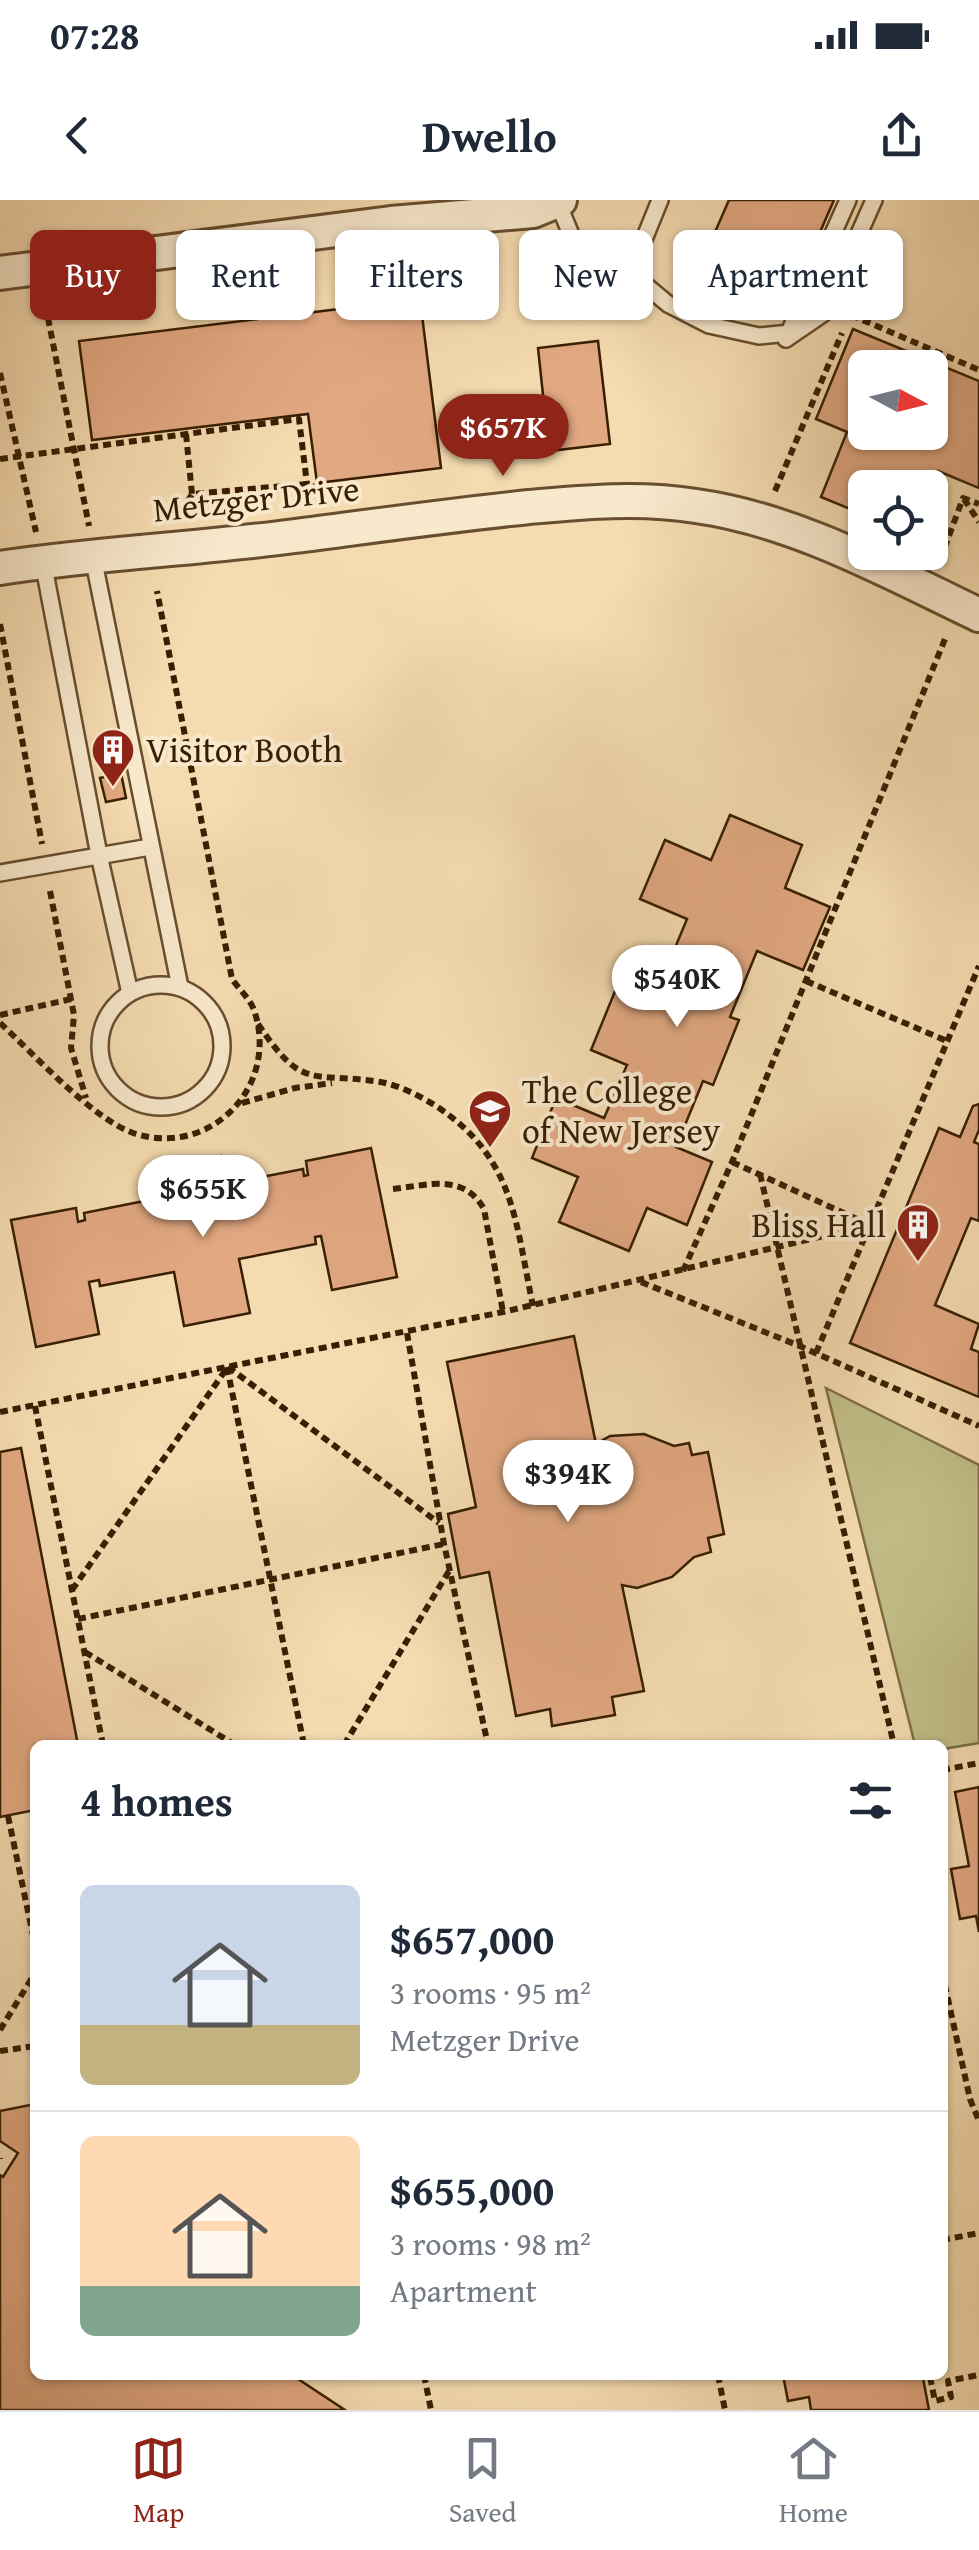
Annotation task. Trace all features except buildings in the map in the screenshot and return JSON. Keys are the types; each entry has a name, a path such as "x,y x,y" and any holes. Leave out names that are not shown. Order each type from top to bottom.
{"street":[{"path":"0,273 391,212 533,212 559,202"},
{"name":"Metzger Drive","path":"0,568 40,550 92,544 270,540 516,509 644,501 696,506 794,531 979,615"}],"lane":[{"path":"648,230 660,200"},
{"path":"788,336 848,200"},
{"path":"653,292 709,325 759,336 788,336 824,313 874,200"},
{"path":"559,202 569,230"},
{"path":"92,544 180,987"},
{"path":"40,550 130,993"},
{"path":"0,872 150,846"},
{"path":"163,984 180,987 198,996 211,1010 220,1028 220,1066 210,1084 196,1097 178,1106 158,1108 122,1094 110,1080 102,1062 100,1042 104,1023 130,993 163,984"}],"path":[{"path":"775,491 849,314 979,370"},
{"path":"48,320 92,544"},
{"path":"0,374 40,550"},
{"path":"0,459 299,419 307,484"},
{"path":"186,434 192,494"},
{"path":"964,498 979,504"},
{"path":"964,498 979,522"},
{"path":"948,540 964,498"},
{"path":"683,1272 732,1162 946,639"},
{"path":"816,1353 979,966"},
{"path":"806,982 947,1041"},
{"path":"0,1015 71,999"},
{"path":"257,1022 282,1060 302,1074 384,1082 423,1098 478,1140 496,1164 508,1190 533,1306"},
{"path":"241,1104 295,1088 344,1080"},
{"path":"732,1162 870,1225"},
{"path":"760,1174 893,1740"},
{"path":"393,1190 452,1183 477,1196 484,1209 504,1312"},
{"path":"0,1412 533,1306 870,1225"},
{"path":"641,1282 802,1347 979,1426"},
{"path":"407,1332 440,1524 487,1740"},
{"path":"227,1367 440,1524"},
{"path":"227,1367 303,1740"},
{"path":"72,1590 227,1367"},
{"path":"35,1406 102,1740"},
{"path":"78,1619 444,1544"},
{"path":"347,1740 450,1569"},
{"path":"84,1652 227,1740"},
{"path":"948,1769 979,1763"},
{"path":"8,1816 30,1920"},
{"path":"0,2030 30,1981"},
{"path":"948,2000 979,2121"},
{"path":"948,2024 954,2027"},
{"path":"0,2051 30,2047"},
{"path":"948,2239 979,2233"},
{"path":"931,2380 935,2401 951,2398 948,2381 979,2376"},
{"path":"425,2380 431,2410"},
{"path":"719,2380 725,2410"}],"shaded area":[{"path":"826,1388 979,1465 979,1743 948,1748 948,1740 914,1740"}],"place":[{"name":"Visitor Booth","path":"113,788"},
{"name":"The College of New Jersey","path":"490,1149"},
{"name":"Bliss Hall","path":"918,1263"}]}
